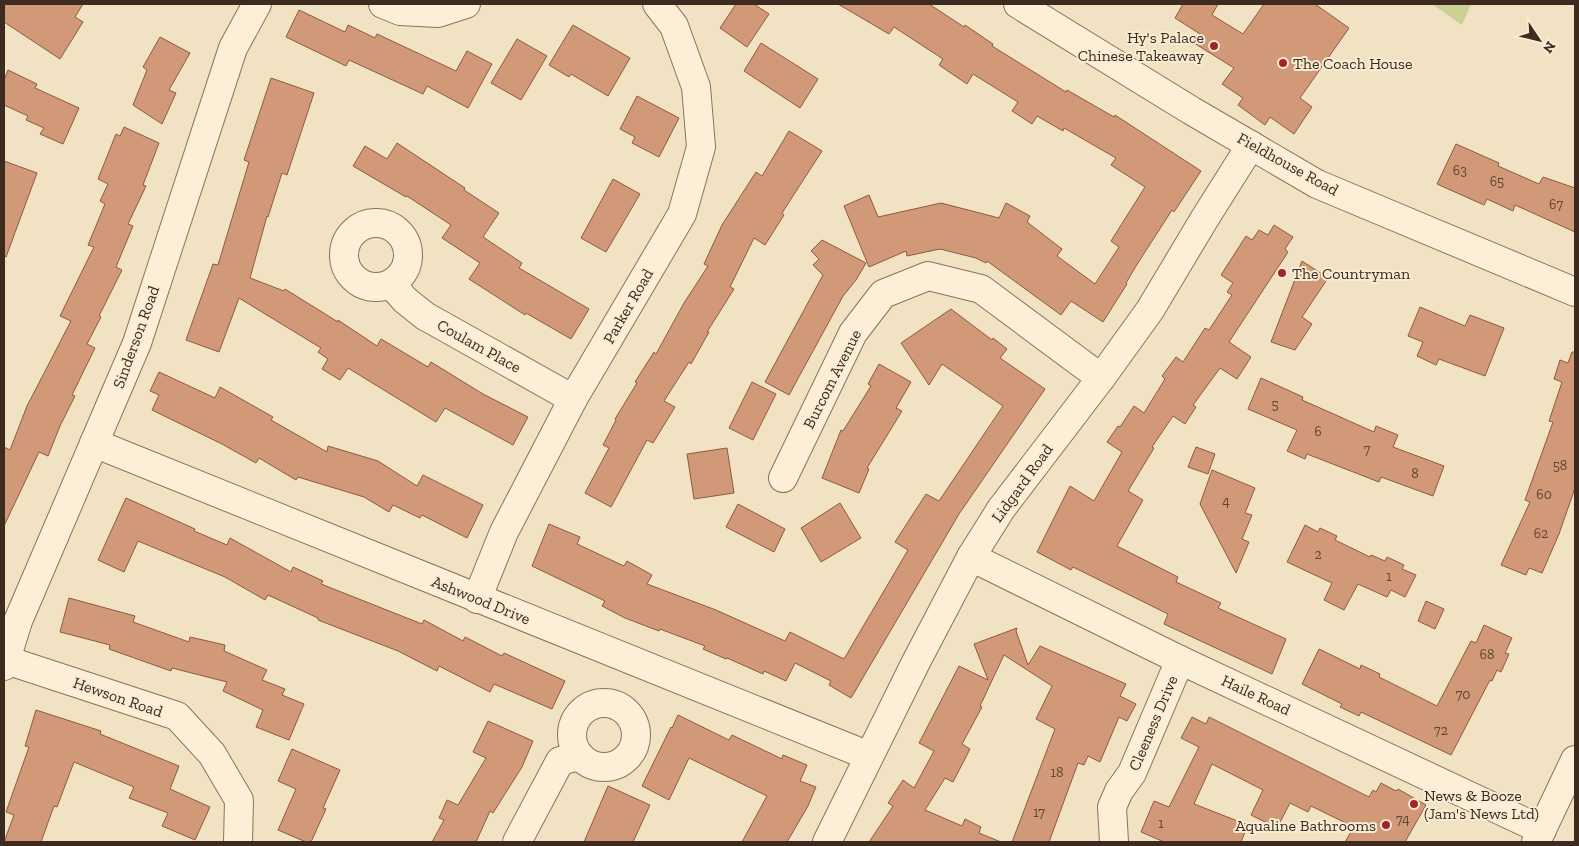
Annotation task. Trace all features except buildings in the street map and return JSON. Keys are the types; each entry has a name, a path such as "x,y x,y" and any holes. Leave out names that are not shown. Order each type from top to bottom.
{"street":[{"name":"Sinderson Road","path":"5,663 18,621 136,343 233,48 257,4"},
{"path":"383,4 400,11 438,13 466,4"},
{"name":"Parker Road","path":"477,599 504,532 573,399 682,214 701,147 696,88 674,26 657,4"},
{"name":"Fieldhouse Road","path":"1018,4 1192,111 1317,184 1575,292"},
{"name":"Lidgard Road","path":"827,842 971,556 1001,509 1101,378 1150,310 1204,218 1251,145"},
{"name":"Burcom Avenue","path":"783,478 853,333 883,294 928,276 981,289 1101,378"},
{"name":"Coulam Place","path":"391,284 405,300 425,316 573,399"},
{"name":"Ashwood Drive","path":"94,443 869,756"},
{"name":"Haile Road","path":"971,556 1539,836"},
{"name":"Cleeness Drive","path":"1114,842 1112,807 1119,791 1132,773 1180,660"},
{"name":"Hewson Road","path":"5,663 177,716 212,754 238,800 238,842"},
{"path":"517,842 560,761 580,756"},
{"path":"1539,836 1575,760"}],"green space":[{"path":"1432,4 1471,4 1462,25"}],"place":[{"name":"Hy's Palace Chinese Takeaway","path":"1214,46"},
{"name":"The Coach House","path":"1283,63"},
{"name":"The Countryman","path":"1282,273"},
{"name":"News & Booze (Jam's News Ltd)","path":"1414,804"},
{"name":"Aqualine Bathrooms","path":"1386,825"}]}
